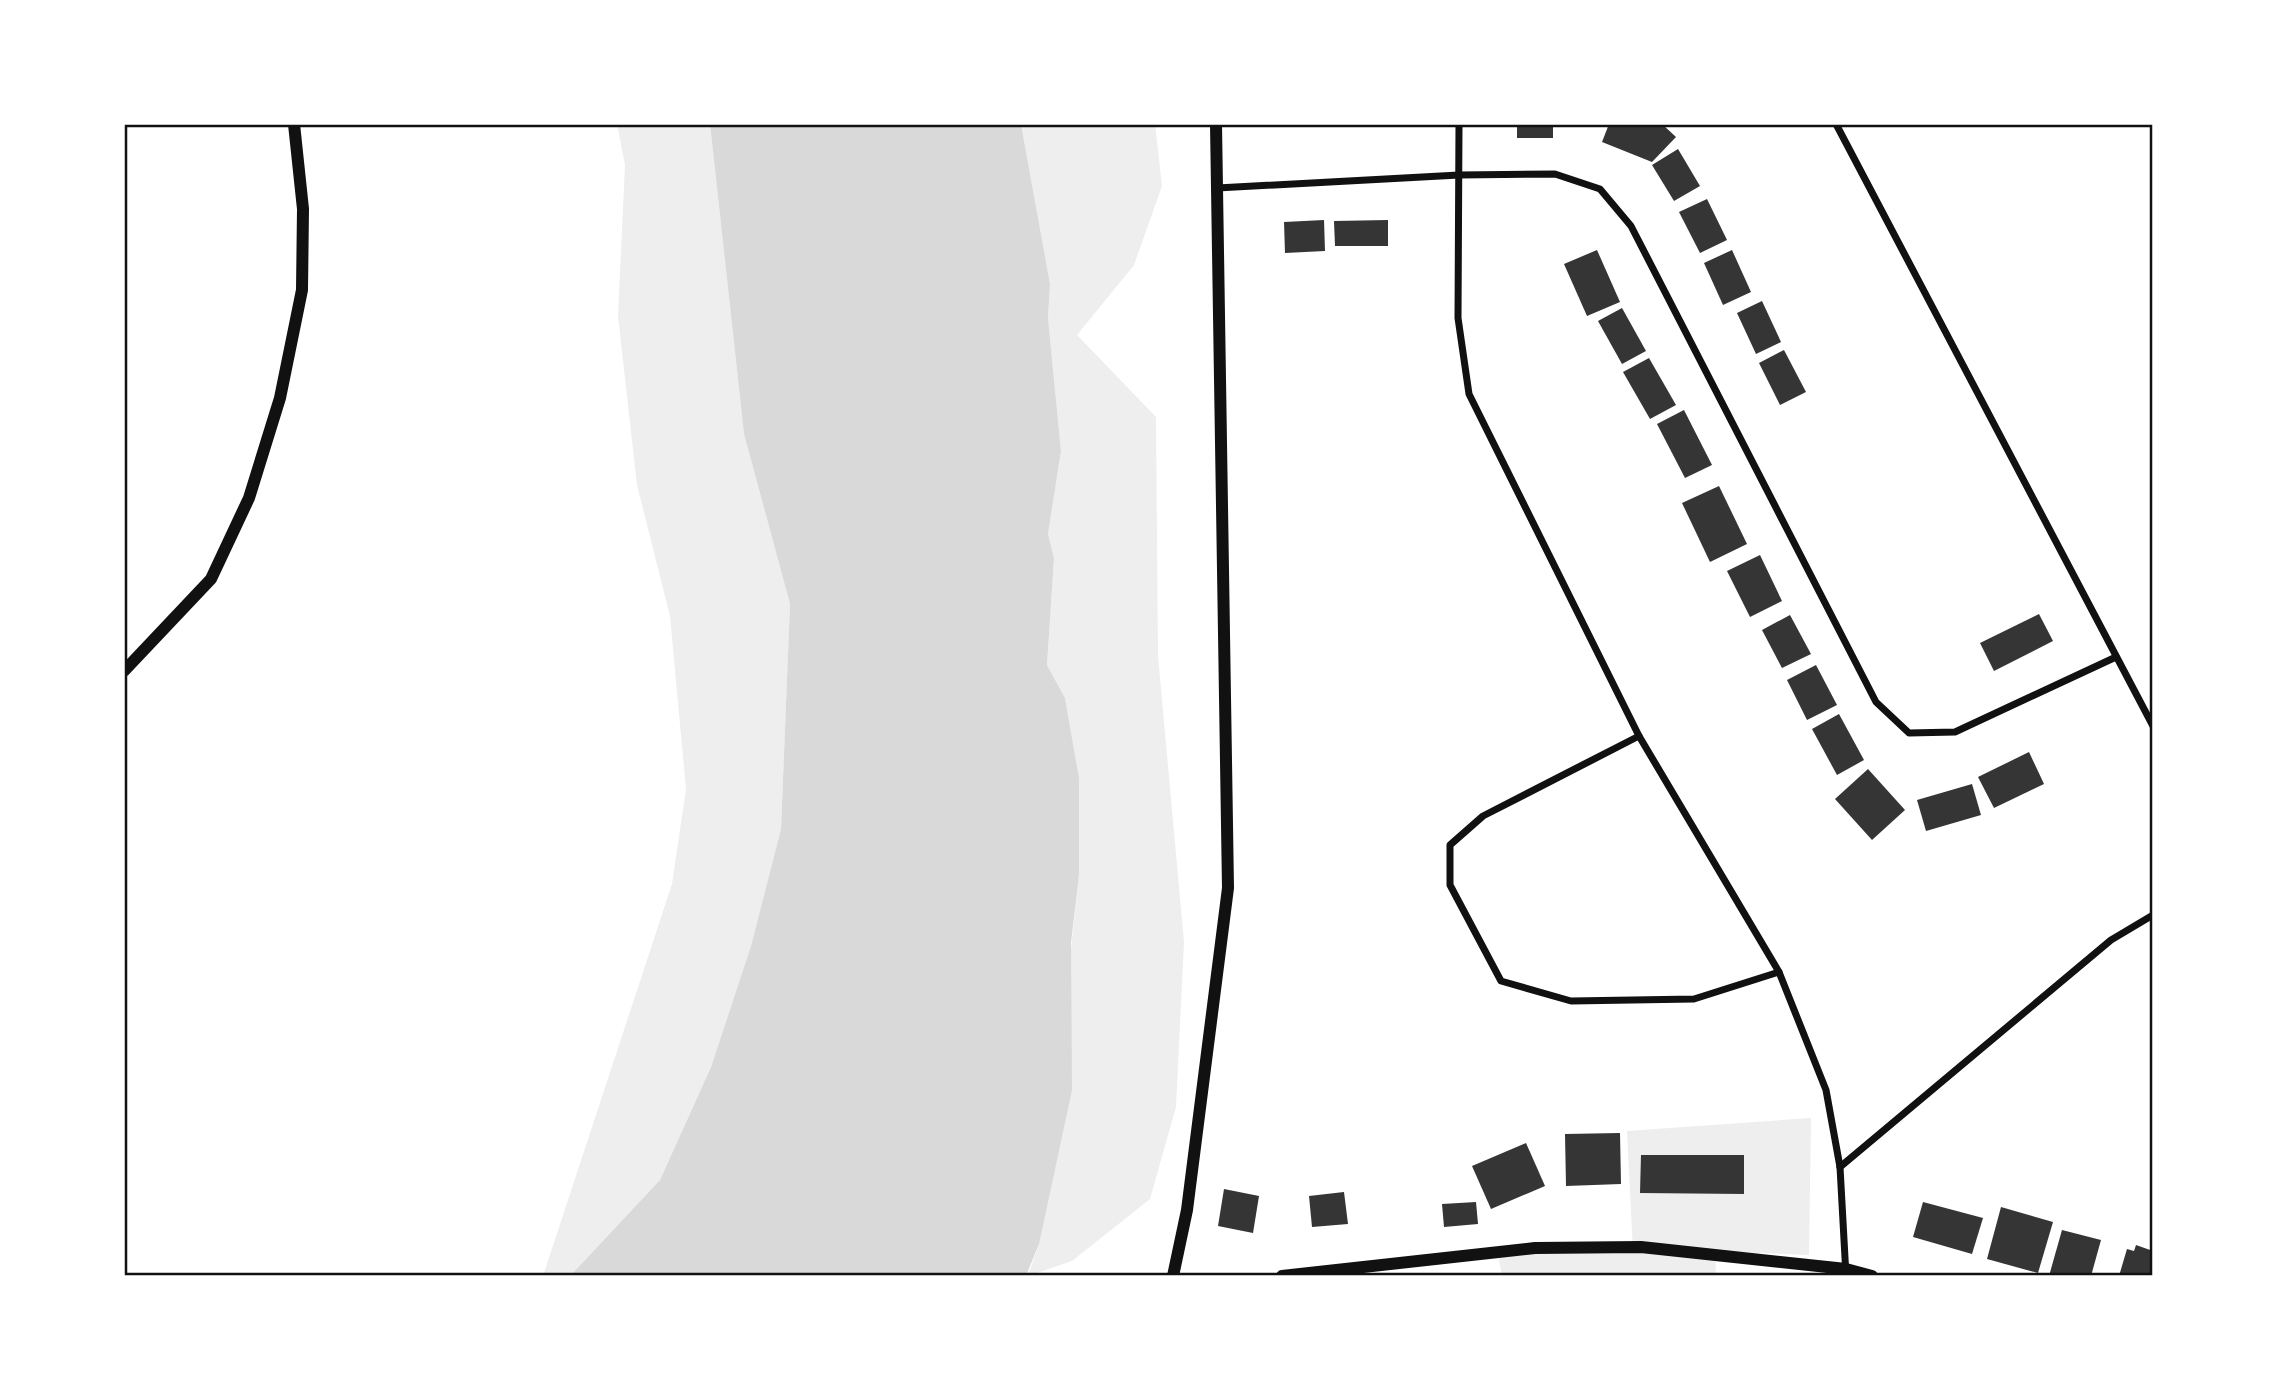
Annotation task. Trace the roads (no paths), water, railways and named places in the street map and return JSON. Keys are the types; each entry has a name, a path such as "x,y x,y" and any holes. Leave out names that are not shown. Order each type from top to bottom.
{"street":[{"path":"124,671 211,579 249,498 280,398 302,290 303,209 294,124"},
{"path":"1173,1276 1187,1210 1228,888 1216,124"},
{"path":"1459,124 1458,318 1469,394 1639,736 1779,972 1826,1090 1840,1167 1846,1272"},
{"path":"1836,124 2153,726"},
{"path":"1217,188 1555,174 1600,189 1631,226 1876,702 1909,733 1955,732 2116,657"},
{"path":"1639,736 1483,816 1450,845 1450,885 1501,981 1570,1001 1694,999 1779,972"},
{"path":"1840,1167 2111,940 2153,915"},
{"path":"1282,1276 1548,1247 1641,1247 1872,1276"}]}
